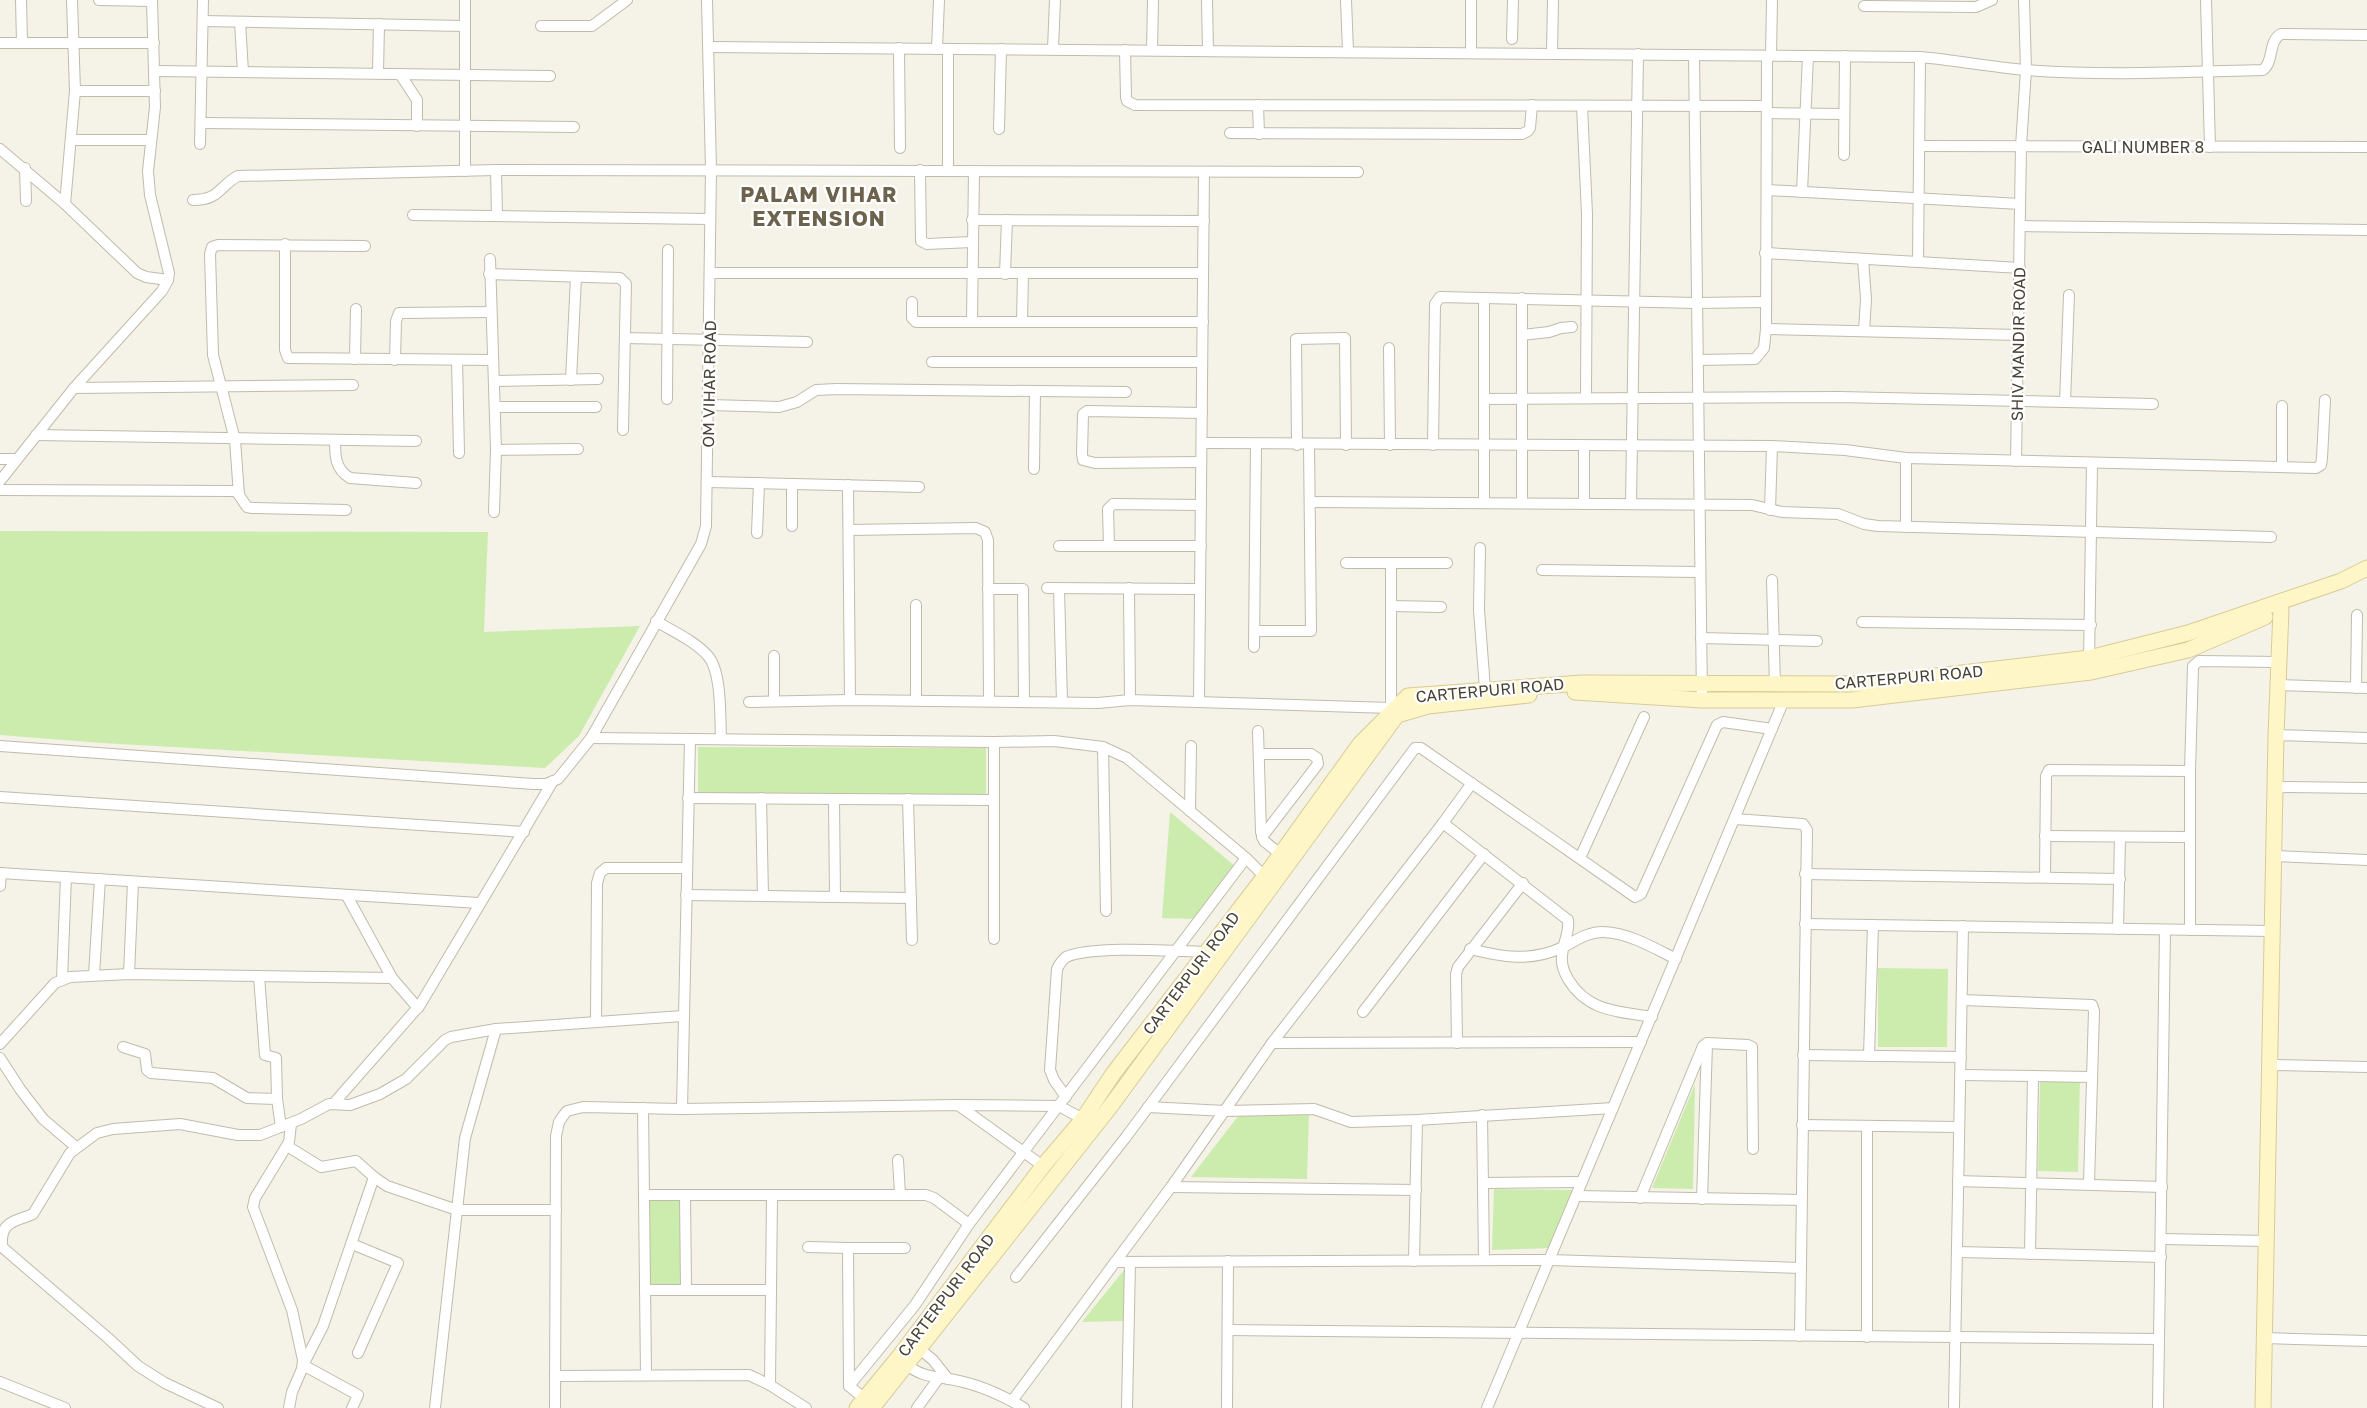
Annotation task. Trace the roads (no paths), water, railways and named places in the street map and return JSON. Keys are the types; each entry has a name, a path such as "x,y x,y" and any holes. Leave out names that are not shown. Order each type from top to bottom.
{"main road":[{"name":"CARTERPURI ROAD","path":"915,1345 1057,1176 1269,880 1394,711 1582,682 1700,685 1868,684 2090,665 2324,587 2367,568"},
{"name":"CARTERPURI ROAD","path":"1489,695 1558,691 1702,700 1852,700 2191,648 2281,610 2367,577"},
{"path":"2263,1408 2277,685 2281,610"},
{"path":"2185,634 2191,648"},
{"name":"CARTERPURI ROAD","path":"865,1405 915,1345 1043,1166 1083,1119 1114,1074 1206,952 1269,880"}],"street":[{"path":"21,0 22,42"},
{"path":"65,204 75,91 72,0"},
{"path":"0,481 74,388 156,298 168,280 167,258 148,182 150,140 155,107 152,1 98,0"},
{"path":"200,144 202,0"},
{"path":"465,0 465,171"},
{"path":"541,26 592,26 627,0"},
{"name":"OM VIHAR ROAD","path":"334,1103 418,1008 553,781 564,774 591,738 705,534 708,482 711,170 707,0"},
{"path":"939,0 948,171"},
{"path":"1053,50 1055,0"},
{"path":"1152,50 1153,0"},
{"path":"1207,0 1208,50"},
{"path":"1346,0 1348,51"},
{"path":"1471,0 1471,52"},
{"path":"1512,40 1513,0"},
{"path":"1552,53 1553,0"},
{"path":"1698,360 1755,359 1764,348 1766,329 1767,110 1772,0"},
{"path":"1864,6 1976,7 1992,0"},
{"name":"SHIV MANDIR ROAD","path":"2016,461 2020,204 2026,70 2024,0"},
{"path":"2206,0 2210,147"},
{"path":"202,21 465,26"},
{"path":"240,22 243,72"},
{"path":"378,73 379,24"},
{"path":"709,47 1920,57 1961,60 2026,70 2112,73 2262,70 2267,65 2275,38 2280,34 2367,35"},
{"path":"0,42 154,43"},
{"path":"899,48 900,148"},
{"path":"999,129 1001,49"},
{"path":"1125,50 1126,98 1130,104 1696,106 1844,114"},
{"path":"1631,504 1638,54"},
{"path":"1694,55 1696,106 1700,685 1702,700"},
{"path":"1802,192 1808,56"},
{"path":"1844,155 1845,56"},
{"path":"1918,262 1920,57"},
{"path":"155,71 550,76"},
{"path":"400,74 416,100 417,126"},
{"path":"75,91 154,91"},
{"path":"1258,105 1259,134"},
{"path":"1230,133 1522,134 1530,128 1532,105"},
{"path":"1582,106 1587,214 1586,398"},
{"path":"201,123 574,127"},
{"path":"72,140 150,140"},
{"name":"GALI NUMBER 8","path":"1920,146 2367,147"},
{"path":"0,149 26,168 137,273 146,277 168,280"},
{"path":"26,168 26,201"},
{"path":"496,170 497,216"},
{"path":"193,200 207,199 215,195 238,176 496,170 1358,172"},
{"path":"920,170 921,241 927,244 972,242"},
{"path":"972,321 971,274 974,171"},
{"path":"1199,702 1204,172"},
{"path":"1767,190 2020,204"},
{"path":"413,215 710,219"},
{"path":"972,220 1204,221"},
{"path":"1005,274 1007,220"},
{"path":"2020,226 2367,230"},
{"path":"285,244 286,354 292,358 493,360"},
{"path":"346,510 252,508 242,503 239,495 235,440 223,387 217,371 211,336 210,254 212,247 218,245 365,246"},
{"path":"667,399 668,250"},
{"path":"1765,253 2020,268"},
{"path":"490,259 496,450 494,512"},
{"path":"1863,259 1866,299 1864,331"},
{"path":"710,273 1005,274 1203,272"},
{"path":"1022,321 1023,273"},
{"path":"489,274 620,278 624,280 623,430"},
{"path":"572,380 576,278"},
{"path":"2065,402 2068,295"},
{"path":"1433,445 1436,301 1440,297 1696,303 1766,302"},
{"path":"1484,298 1484,502"},
{"path":"1522,298 1522,503"},
{"path":"912,302 912,318 915,322 1203,322"},
{"path":"355,359 356,309"},
{"path":"395,360 396,321 399,313 491,312"},
{"path":"1522,335 1572,327"},
{"path":"1766,329 2019,336"},
{"path":"625,338 807,342"},
{"path":"1297,445 1296,339 1345,338 1346,445"},
{"path":"1389,348 1390,445"},
{"path":"457,360 459,454"},
{"path":"932,362 1202,362"},
{"path":"494,381 598,379"},
{"path":"74,388 353,385"},
{"path":"709,405 779,407 797,402 812,392 824,389 1126,392"},
{"path":"1034,469 1035,391"},
{"path":"1484,399 1839,397 2152,404"},
{"path":"1202,443 1584,447 1772,446 1845,450 1906,458 2316,468 2321,465 2325,400"},
{"path":"495,406 596,407"},
{"path":"2282,406 2282,467"},
{"path":"1201,462 1095,463 1083,460 1082,454 1083,418 1087,411 1202,413"},
{"path":"36,435 235,440 416,441"},
{"path":"335,440 336,463 343,474 350,478 416,483"},
{"path":"1254,647 1256,444"},
{"path":"1255,631 1311,631 1309,445"},
{"path":"1770,510 1772,446"},
{"path":"1584,447 1584,504"},
{"path":"496,450 578,449"},
{"path":"1906,458 1906,527"},
{"path":"0,459 17,459"},
{"path":"2090,665 2092,463"},
{"path":"708,482 919,487"},
{"path":"757,532 759,483"},
{"path":"792,484 792,526"},
{"path":"848,485 850,700"},
{"path":"0,490 233,491 239,495"},
{"path":"1310,502 1752,505 1782,512 1838,514 1864,524 1906,527 2271,538"},
{"path":"1109,546 1108,509 1113,504 1201,505"},
{"path":"849,530 981,529 985,532 988,540 989,701"},
{"path":"1059,546 1201,546"},
{"path":"1480,548 1479,610 1489,695"},
{"path":"1346,563 1447,563"},
{"path":"749,702 916,700 1062,702 1130,700 1394,711 1391,563"},
{"path":"1542,570 1699,572"},
{"path":"1772,580 1775,685"},
{"path":"1047,588 1200,589"},
{"path":"1130,588 1130,700"},
{"path":"988,589 1023,589 1024,702"},
{"path":"1059,589 1062,702"},
{"path":"916,605 916,700"},
{"path":"1391,606 1441,607"},
{"path":"2277,685 2362,688 2357,615"},
{"path":"656,621 704,651 712,660 719,696 721,740"},
{"path":"1862,622 2091,625"},
{"path":"1701,638 1817,641"},
{"path":"774,656 774,701"},
{"path":"2190,930 2190,771 2195,663 2198,661 2278,662"},
{"path":"1488,1408 1784,700"},
{"path":"1580,858 1644,717"},
{"path":"1016,1276 1148,1107 1415,748 1421,748 1472,782 1633,896 1638,897 1717,724 1722,722 1772,729"},
{"path":"1258,731 1262,837 1285,858"},
{"path":"2276,735 2367,738"},
{"path":"591,738 1054,741 1103,747 1127,758 1246,858 1269,880"},
{"path":"682,1109 690,739"},
{"path":"994,742 994,939"},
{"path":"0,746 524,783 546,784 553,781"},
{"path":"1190,811 1191,746"},
{"path":"1103,747 1106,911"},
{"path":"1259,754 1311,754 1317,758 1318,764 1262,837"},
{"path":"2045,878 2046,776 2049,770 2190,771"},
{"path":"1012,1401 1171,1187 1272,1043 1443,823 1472,782"},
{"path":"2276,787 2367,788"},
{"path":"0,797 524,832"},
{"path":"688,798 994,800"},
{"path":"761,798 763,896"},
{"path":"834,798 835,897"},
{"path":"908,799 912,940"},
{"path":"1735,819 1805,825 1800,1336"},
{"path":"1443,823 1523,883 1568,920 1568,932 1562,948 1562,964 1564,971 1582,997 1600,1008 1652,1017"},
{"path":"2045,836 2189,837"},
{"path":"2118,929 2120,837"},
{"path":"1363,1012 1484,854"},
{"path":"2274,856 2367,860"},
{"path":"849,1386 915,1305 969,1224 1246,858"},
{"path":"596,1022 597,883 600,873 606,868 687,868"},
{"path":"0,886 0,873 479,904"},
{"path":"1805,874 2120,879"},
{"path":"62,979 66,877"},
{"path":"94,975 100,879"},
{"path":"129,974 133,882"},
{"path":"1457,1043 1456,974 1462,958 1523,883"},
{"path":"686,895 911,898"},
{"path":"347,896 392,978 418,1008"},
{"path":"1805,924 2273,931"},
{"path":"1870,1056 1872,925"},
{"path":"1954,1408 1963,926"},
{"path":"2158,1408 2165,930"},
{"path":"1470,949 1502,957 1521,958 1539,956 1562,948 1588,935 1604,932 1629,938 1676,959"},
{"path":"1066,1097 1054,1080 1050,1070 1057,969 1064,958 1080,952 1206,952"},
{"path":"0,1044 56,983 62,979 94,975 129,974 392,978"},
{"path":"259,976 265,1055 276,1058 277,1099 286,1126 287,1146 255,1198 253,1207 292,1310 303,1365"},
{"path":"1962,1000 2092,1005 2094,1011 2089,1183"},
{"path":"218,1408 165,1383 138,1366 2,1247 1,1233 8,1222 33,1214 63,1162 76,1147 97,1134 126,1127 180,1124 248,1136 260,1135 286,1126 329,1104 346,1105 359,1103 402,1082 445,1040 451,1037 496,1029 683,1016"},
{"path":"435,1408 466,1129 496,1029"},
{"path":"1272,1043 1641,1042"},
{"path":"1706,1043 1752,1047 1753,1150"},
{"path":"1640,1198 1703,1046 1706,1043"},
{"path":"1702,1199 1706,1043"},
{"path":"122,1047 145,1054 147,1070 151,1073 213,1078 247,1098 277,1099"},
{"path":"1803,1055 1961,1057"},
{"path":"0,1058 43,1119 76,1147"},
{"path":"2270,1065 2367,1067"},
{"path":"1961,1075 2092,1077"},
{"path":"2030,1254 2034,1076"},
{"path":"555,1408 556,1136 563,1116 567,1111 583,1107 682,1109 958,1105 1059,1106 1083,1119"},
{"path":"958,1105 1043,1166"},
{"path":"1148,1107 1225,1112 1314,1109 1351,1122 1417,1120 1613,1108"},
{"path":"643,1108 646,1375"},
{"path":"1482,1115 1485,1183 1484,1260"},
{"path":"1414,1260 1417,1120"},
{"path":"1802,1125 1959,1128"},
{"path":"1867,1127 1867,1337"},
{"path":"287,1146 320,1167 356,1161 387,1186 457,1210 556,1210"},
{"path":"898,1160 900,1194"},
{"path":"289,1408 292,1392 303,1365 323,1326 374,1177"},
{"path":"1958,1181 2089,1183 2162,1187"},
{"path":"1485,1183 1582,1182"},
{"path":"1171,1187 1416,1190"},
{"path":"644,1195 926,1195 934,1198 969,1224"},
{"path":"684,1195 686,1290"},
{"path":"770,1385 772,1195"},
{"path":"1577,1196 1801,1200"},
{"path":"2161,1239 2267,1241"},
{"path":"352,1244 398,1263 358,1353"},
{"path":"808,1247 905,1248"},
{"path":"848,1248 849,1386 865,1405"},
{"path":"1958,1252 2161,1257"},
{"path":"1115,1262 1550,1260 1800,1268"},
{"path":"1227,1408 1228,1261"},
{"path":"1127,1408 1130,1262"},
{"path":"645,1290 771,1290"},
{"path":"1228,1330 2159,1339"},
{"path":"2264,1338 2367,1341"},
{"path":"915,1345 943,1379"},
{"path":"902,1362 928,1377 943,1379 1012,1401 1024,1408"},
{"path":"303,1365 358,1395 352,1408"},
{"path":"555,1376 749,1375 770,1385 806,1408"},
{"path":"917,1408 943,1379"},
{"path":"0,1382 54,1406 66,1408"}],"district":[{"name":"PALAM VIHAR EXTENSION","path":"819,207"}]}
